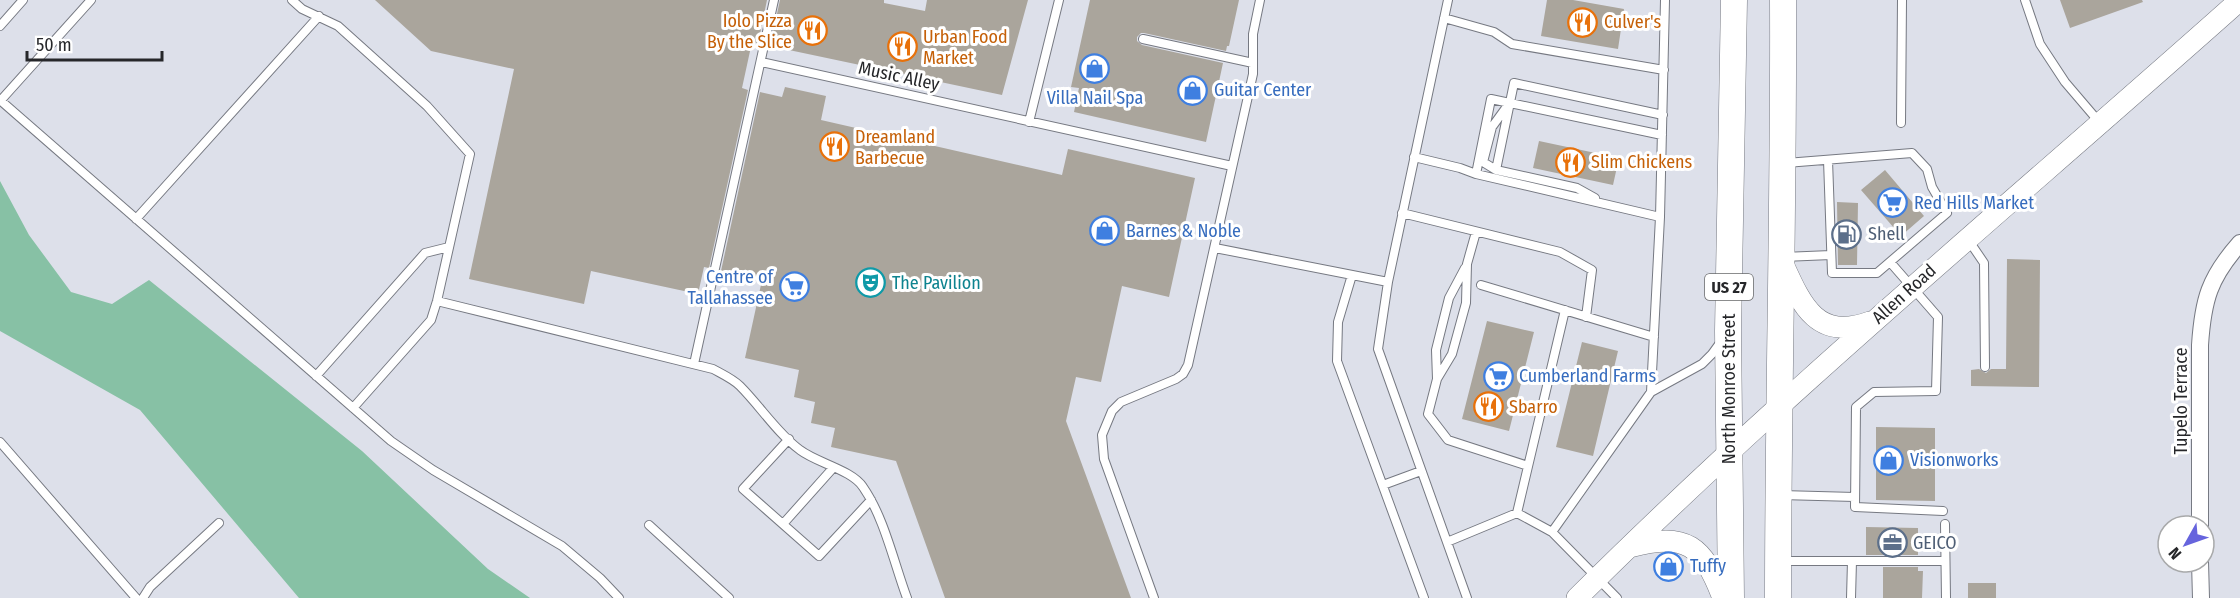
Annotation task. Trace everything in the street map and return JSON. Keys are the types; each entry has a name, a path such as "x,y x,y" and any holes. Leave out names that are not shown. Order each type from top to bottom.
{"main road":[{"name":"North Monroe Street","path":"1731,598 1728,331 1734,0"},
{"path":"1778,598 1783,0"}],"street":[{"name":"Allen Road","path":"1577,598 1729,450 1967,238 2240,0"},
{"name":"Tupelo Terrace","path":"2200,514 2202,320 2213,279 2224,261 2240,243"},
{"path":"1781,259 1801,301 1813,316 1823,323 1846,328 1876,319"},
{"path":"1627,548 1651,541 1670,540 1695,549 1706,561 1723,598"},
{"path":"2200,574 2200,598"}],"lane":[{"path":"0,26 23,0"},
{"path":"91,0 0,100 391,441 433,470 562,546 600,578 619,598"},
{"path":"292,0 302,9 338,26 427,106 470,154 431,320 352,408"},
{"path":"694,364 774,0"},
{"path":"1029,122 1059,0"},
{"path":"1154,598 1104,459 1102,435 1112,411 1121,402 1176,379 1183,374 1188,365 1253,74 1254,34 1260,0"},
{"path":"1448,0 1388,282 1378,349 1467,598"},
{"path":"1651,392 1660,217 1665,0"},
{"path":"1901,123 1902,0"},
{"path":"2025,0 2040,44 2065,82 2100,123"},
{"path":"136,219 319,16"},
{"path":"1444,18 1494,32 1512,44 1664,70"},
{"path":"1143,39 1253,63"},
{"name":"Music Alley","path":"761,62 1232,166"},
{"path":"1496,170 1514,82 1663,115"},
{"path":"1476,174 1491,99 1662,135"},
{"path":"1509,103 1492,127 1483,162 1496,170 1577,188 1603,203"},
{"path":"1783,163 1912,153 1928,169 1932,188 1947,213 1877,273 1832,273 1828,160"},
{"path":"1414,157 1476,174 1660,217"},
{"path":"1402,213 1560,252 1592,270 1586,317"},
{"path":"1476,232 1467,264 1449,298 1436,350 1437,379 1428,414 1449,440 1528,466"},
{"path":"1967,238 1984,263 1985,367"},
{"path":"315,376 425,254 449,247"},
{"path":"1215,248 1388,282"},
{"path":"1781,259 1831,255"},
{"path":"1890,262 1938,317 1936,391 1874,392 1856,407 1855,507 1943,511"},
{"path":"1437,379 1452,354 1458,334 1466,303 1467,264"},
{"path":"1352,275 1338,322 1337,361 1424,598"},
{"path":"1481,285 1654,337"},
{"path":"437,301 713,369 738,384 799,450 862,484 871,500 907,598"},
{"path":"1517,513 1565,310"},
{"path":"1552,532 1651,392 1702,364 1728,331"},
{"path":"789,440 743,489 819,556 871,500"},
{"path":"0,442 136,598"},
{"path":"783,524 833,468"},
{"path":"1383,485 1421,471"},
{"path":"1778,495 1855,497"},
{"path":"1447,542 1517,513"},
{"path":"1517,513 1552,532 1617,598"},
{"path":"143,598 150,587 219,523"},
{"path":"1945,524 1946,598"},
{"path":"649,525 729,598"},
{"path":"1778,561 1945,561"},
{"path":"1851,598 1852,561"}],"green space":[{"path":"0,181 29,235 71,292 112,304 149,280 362,451 488,569 530,598 299,598 140,410 0,331"}],"building":[{"path":"375,0 767,0 758,44 752,42 742,88 748,90 709,268 704,267 698,294 591,271 584,304 469,279 514,69 431,51"},
{"path":"780,0 884,0 884,3 925,11 927,0 1028,0 1002,95 770,46"},
{"path":"1090,0 1239,0 1226,51 1144,33 1137,37 1137,41 1142,45 1223,63 1206,142 1074,112 1079,88 1071,87"},
{"name":"Culver's","path":"1547,0 1573,0 1624,9 1618,49 1541,36"},
{"path":"2060,0 2142,0 2143,2 2070,28"},
{"path":"785,87 826,96 821,120 1062,175 1068,149 1195,178 1169,297 1122,286 1101,382 1076,377 1066,421 1131,598 945,598 896,461 831,447 835,428 811,423 815,402 794,397 799,370 745,358 762,280 721,271 760,92 782,97"},
{"name":"Slim Chickens","path":"1539,141 1619,158 1613,185 1533,168"},
{"name":"Red Hills Market","path":"1885,170 1924,216 1901,236 1861,190"},
{"name":"Shell","path":"1837,202 1858,203 1857,265 1838,265"},
{"path":"2007,259 2040,260 2039,387 1971,386 1971,370 1979,369 1986,373 1991,369 2006,369"},
{"name":"Cumberland Farms","path":"1487,321 1534,332 1509,431 1462,419"},
{"name":"Cumberland Farms","path":"1582,342 1618,351 1593,456 1556,447"},
{"path":"1876,427 1935,428 1935,501 1876,500"},
{"name":"GEICO","path":"1866,527 1918,528 1918,555 1866,555"},
{"path":"1883,567 1918,567 1918,571 1923,571 1922,598 1883,598"},
{"path":"1968,583 1996,583 1996,598 1968,598"}],"place":[{"name":"Culver's","path":"1583,22"},
{"name":"Iolo Pizza By the Slice","path":"813,31"},
{"name":"Urban Food Market","path":"902,47"},
{"name":"Villa Nail Spa","path":"1095,69"},
{"name":"Guitar Center","path":"1193,90"},
{"name":"Dreamland Barbecue","path":"834,147"},
{"name":"Slim Chickens","path":"1570,162"},
{"name":"Red Hills Market","path":"1893,203"},
{"name":"Barnes & Noble","path":"1105,231"},
{"name":"Shell","path":"1847,234"},
{"name":"The Pavilion","path":"871,283"},
{"name":"Centre of Tallahassee","path":"794,287"},
{"name":"Cumberland Farms","path":"1498,376"},
{"name":"Sbarro","path":"1488,407"},
{"name":"Visionworks","path":"1889,460"},
{"name":"GEICO","path":"1892,543"},
{"name":"Tuffy","path":"1669,566"}]}
